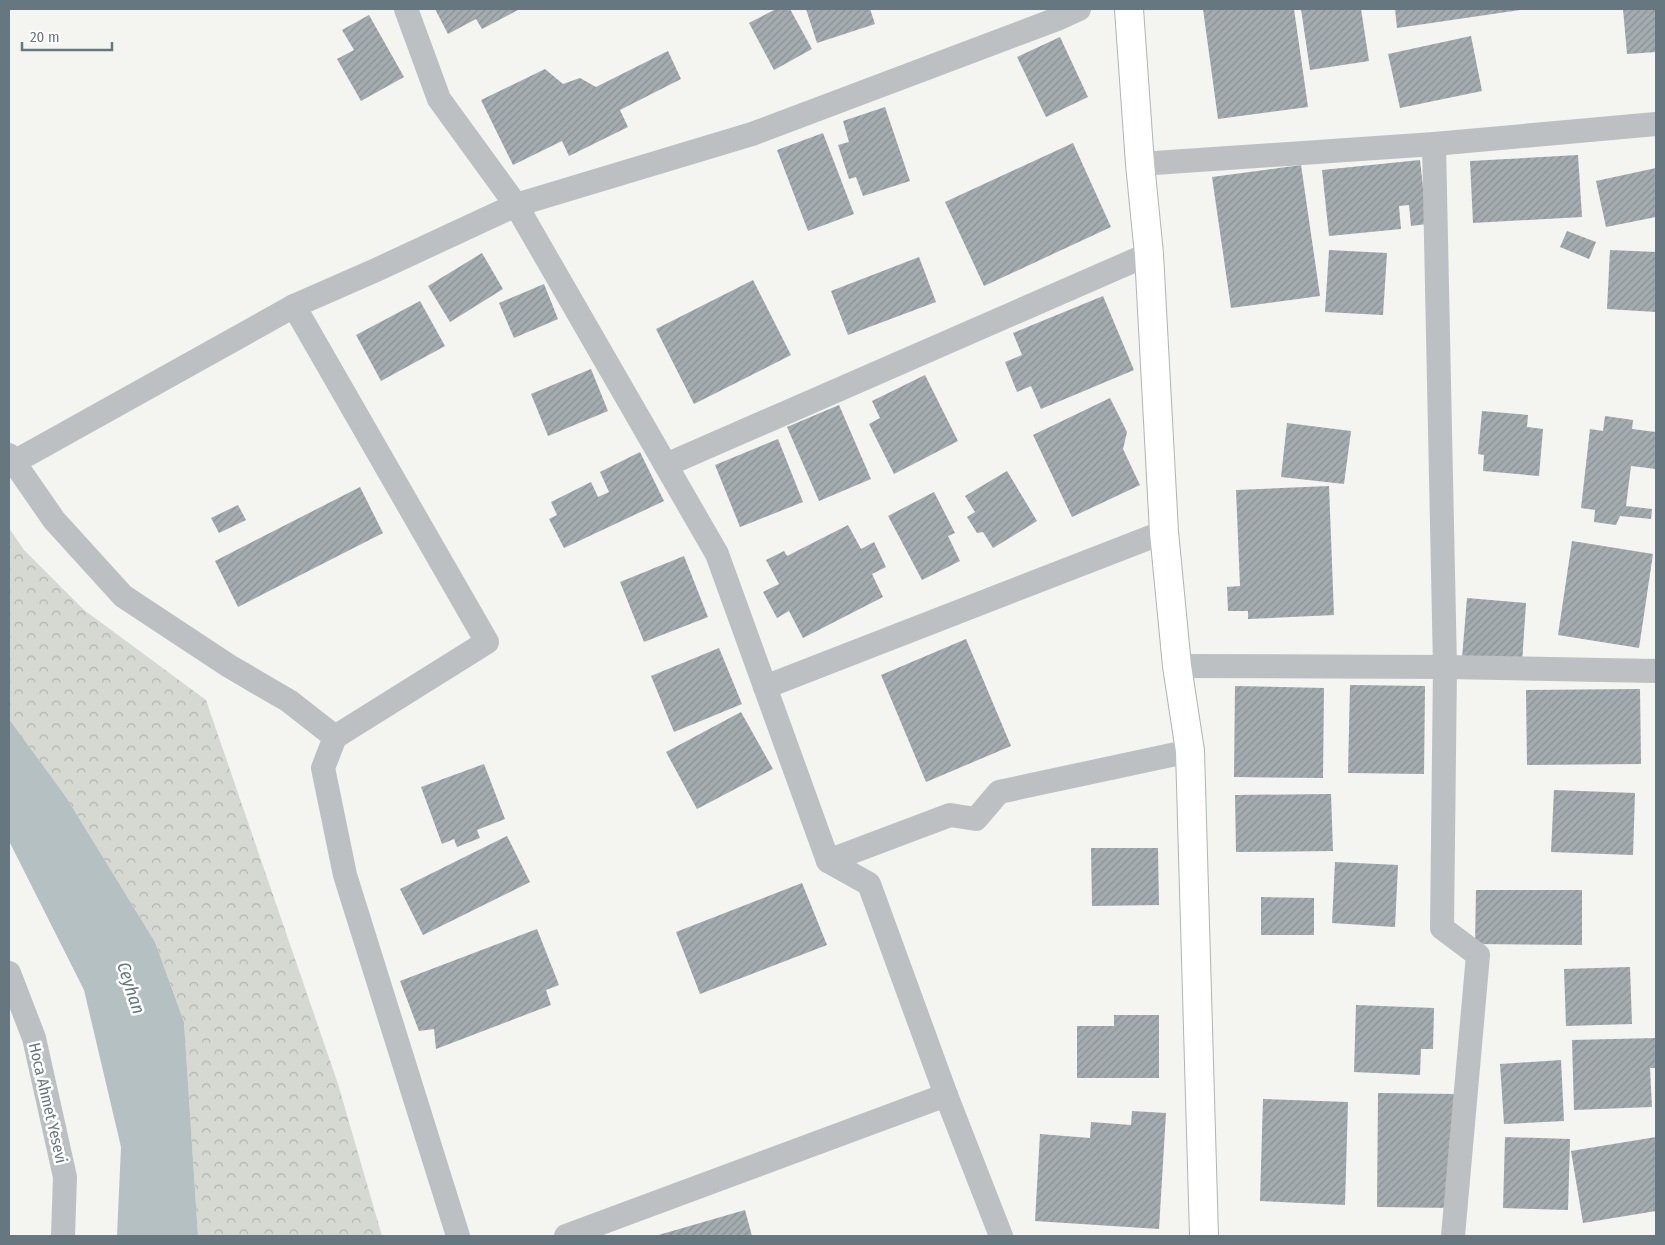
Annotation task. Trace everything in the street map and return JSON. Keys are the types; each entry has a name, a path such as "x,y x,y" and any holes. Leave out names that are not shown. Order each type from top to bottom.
{"main road":[{"path":"1129,9 1140,164 1149,254 1164,532 1177,666 1190,751 1204,1236"}],"street":[{"path":"406,9 439,99 516,205 717,554 828,861 870,884 946,1095 1001,1236"},
{"path":"335,737 289,701 229,666 123,596 54,520 11,458 294,306 516,205 752,134 1079,9"},
{"path":"1140,164 1434,144 1656,124"},
{"path":"1434,144 1445,667 1442,928 1478,955 1452,1236"},
{"path":"666,464 1149,254"},
{"path":"294,306 487,642 335,737 324,768 345,875 458,1236"},
{"path":"764,687 1164,532"},
{"path":"1177,666 1445,667 1656,671"},
{"path":"828,861 950,815 976,819 999,792 1190,751"},
{"name":"Hoca Ahmet Yesevi","path":"9,973 34,1038 65,1177 63,1236"},
{"path":"566,1236 946,1095"}],"green space":[{"path":"9,528 24,550 84,610 206,700 338,1084 382,1236 198,1236 184,1022 155,942 66,797 9,719"}],"water":[{"name":"Ceyhan","path":"9,719 66,797 155,942 184,1022 198,1236 117,1236 121,1147 84,990 9,841"}],"building":[{"path":"435,9 520,9 482,29 476,19 448,34"},
{"path":"776,9 790,9 812,49 774,70 749,23"},
{"path":"806,9 870,9 875,24 817,43"},
{"path":"1203,9 1294,9 1308,107 1218,119"},
{"path":"1301,9 1361,9 1369,61 1310,70"},
{"path":"1395,9 1520,9 1520,10 1397,28"},
{"path":"1623,9 1656,9 1656,52 1627,54"},
{"path":"369,15 404,77 361,101 337,59 354,50 342,30"},
{"path":"1471,36 1482,91 1400,108 1388,54"},
{"path":"1060,37 1088,97 1046,117 1017,57"},
{"path":"668,51 681,79 620,110 628,127 569,156 562,141 513,165 481,100 545,69 563,84 580,78 596,87"},
{"path":"885,107 910,181 863,196 856,177 849,179 838,145 849,142 843,121"},
{"path":"823,133 854,214 808,231 777,150"},
{"path":"1073,143 1111,227 984,286 945,202"},
{"path":"1578,155 1582,217 1473,223 1470,161"},
{"path":"1420,160 1427,224 1411,226 1409,205 1399,206 1401,229 1329,236 1322,170"},
{"path":"1301,165 1320,296 1231,308 1212,177"},
{"path":"1656,168 1656,217 1606,227 1596,181"},
{"path":"1567,231 1596,242 1589,259 1560,247"},
{"path":"1329,250 1387,253 1383,315 1325,312"},
{"path":"1610,250 1656,252 1656,312 1607,309"},
{"path":"482,253 503,289 450,322 428,286"},
{"path":"919,257 936,302 848,335 831,291"},
{"path":"753,280 791,355 694,404 656,329"},
{"path":"544,284 558,319 514,338 499,303"},
{"path":"1103,296 1134,370 1041,409 1031,386 1017,392 1005,362 1022,355 1013,333"},
{"path":"420,301 445,346 381,381 356,335"},
{"path":"591,369 608,411 548,436 531,394"},
{"path":"925,375 958,441 894,474 869,424 880,418 872,401"},
{"path":"1110,398 1127,432 1123,449 1140,485 1072,517 1033,435"},
{"path":"839,405 871,479 819,501 787,427"},
{"path":"1482,411 1528,415 1527,427 1543,429 1539,476 1483,471 1484,455 1478,454"},
{"path":"1605,416 1633,420 1632,429 1656,432 1656,469 1631,466 1626,506 1652,509 1651,519 1620,516 1616,525 1594,522 1595,510 1581,508 1590,429 1603,431"},
{"path":"1287,423 1351,431 1344,484 1281,477"},
{"path":"778,439 803,502 740,527 715,465"},
{"path":"640,452 664,501 564,548 549,519 557,515 551,502 591,482 598,497 609,492 600,472"},
{"path":"1007,471 1037,521 993,548 983,532 977,533 967,517 975,512 965,496"},
{"path":"1329,486 1334,615 1248,619 1248,611 1228,611 1227,587 1240,586 1236,490"},
{"path":"360,487 383,533 238,607 215,561"},
{"path":"934,492 955,533 948,536 960,561 922,580 888,516"},
{"path":"238,505 246,520 219,533 211,518"},
{"path":"848,525 861,549 874,542 886,567 872,574 883,597 803,638 789,611 777,618 763,592 779,584 766,560 784,551 787,556"},
{"path":"1572,541 1653,554 1639,648 1558,635"},
{"path":"684,556 708,617 644,642 620,582"},
{"path":"1467,598 1526,603 1522,663 1462,658"},
{"path":"966,639 1011,746 926,782 881,675"},
{"path":"719,648 742,704 674,732 651,676"},
{"path":"1350,685 1425,686 1424,774 1348,773"},
{"path":"1235,686 1324,688 1323,778 1234,777"},
{"path":"1640,689 1641,764 1527,765 1526,690"},
{"path":"741,712 773,769 697,809 666,752"},
{"path":"484,764 505,819 477,830 480,838 457,847 454,839 442,844 421,787"},
{"path":"1554,790 1635,793 1633,855 1551,852"},
{"path":"1331,794 1333,851 1236,852 1235,795"},
{"path":"507,836 530,882 423,935 400,889"},
{"path":"1091,848 1158,848 1159,905 1092,906"},
{"path":"1335,862 1398,865 1395,927 1332,923"},
{"path":"802,883 827,945 700,994 676,932"},
{"path":"1476,890 1582,890 1582,945 1475,944"},
{"path":"1261,897 1314,898 1314,935 1261,935"},
{"path":"537,929 559,985 546,990 551,1005 436,1049 434,1029 419,1031 400,981"},
{"path":"1630,967 1632,1024 1566,1026 1564,969"},
{"path":"1356,1005 1434,1008 1433,1049 1421,1049 1420,1075 1354,1072"},
{"path":"1114,1015 1159,1015 1159,1078 1077,1078 1077,1026 1114,1026"},
{"path":"1656,1038 1656,1068 1650,1068 1652,1107 1574,1110 1572,1040"},
{"path":"1561,1060 1564,1121 1504,1124 1500,1064"},
{"path":"1378,1093 1455,1094 1454,1208 1377,1207"},
{"path":"1263,1099 1348,1102 1345,1205 1260,1201"},
{"path":"1132,1111 1166,1113 1159,1229 1035,1221 1040,1134 1090,1138 1091,1122 1131,1125"},
{"path":"1505,1137 1570,1139 1568,1210 1503,1208"},
{"path":"1656,1137 1656,1211 1583,1223 1571,1151"},
{"path":"745,1210 752,1236 655,1236"}]}
